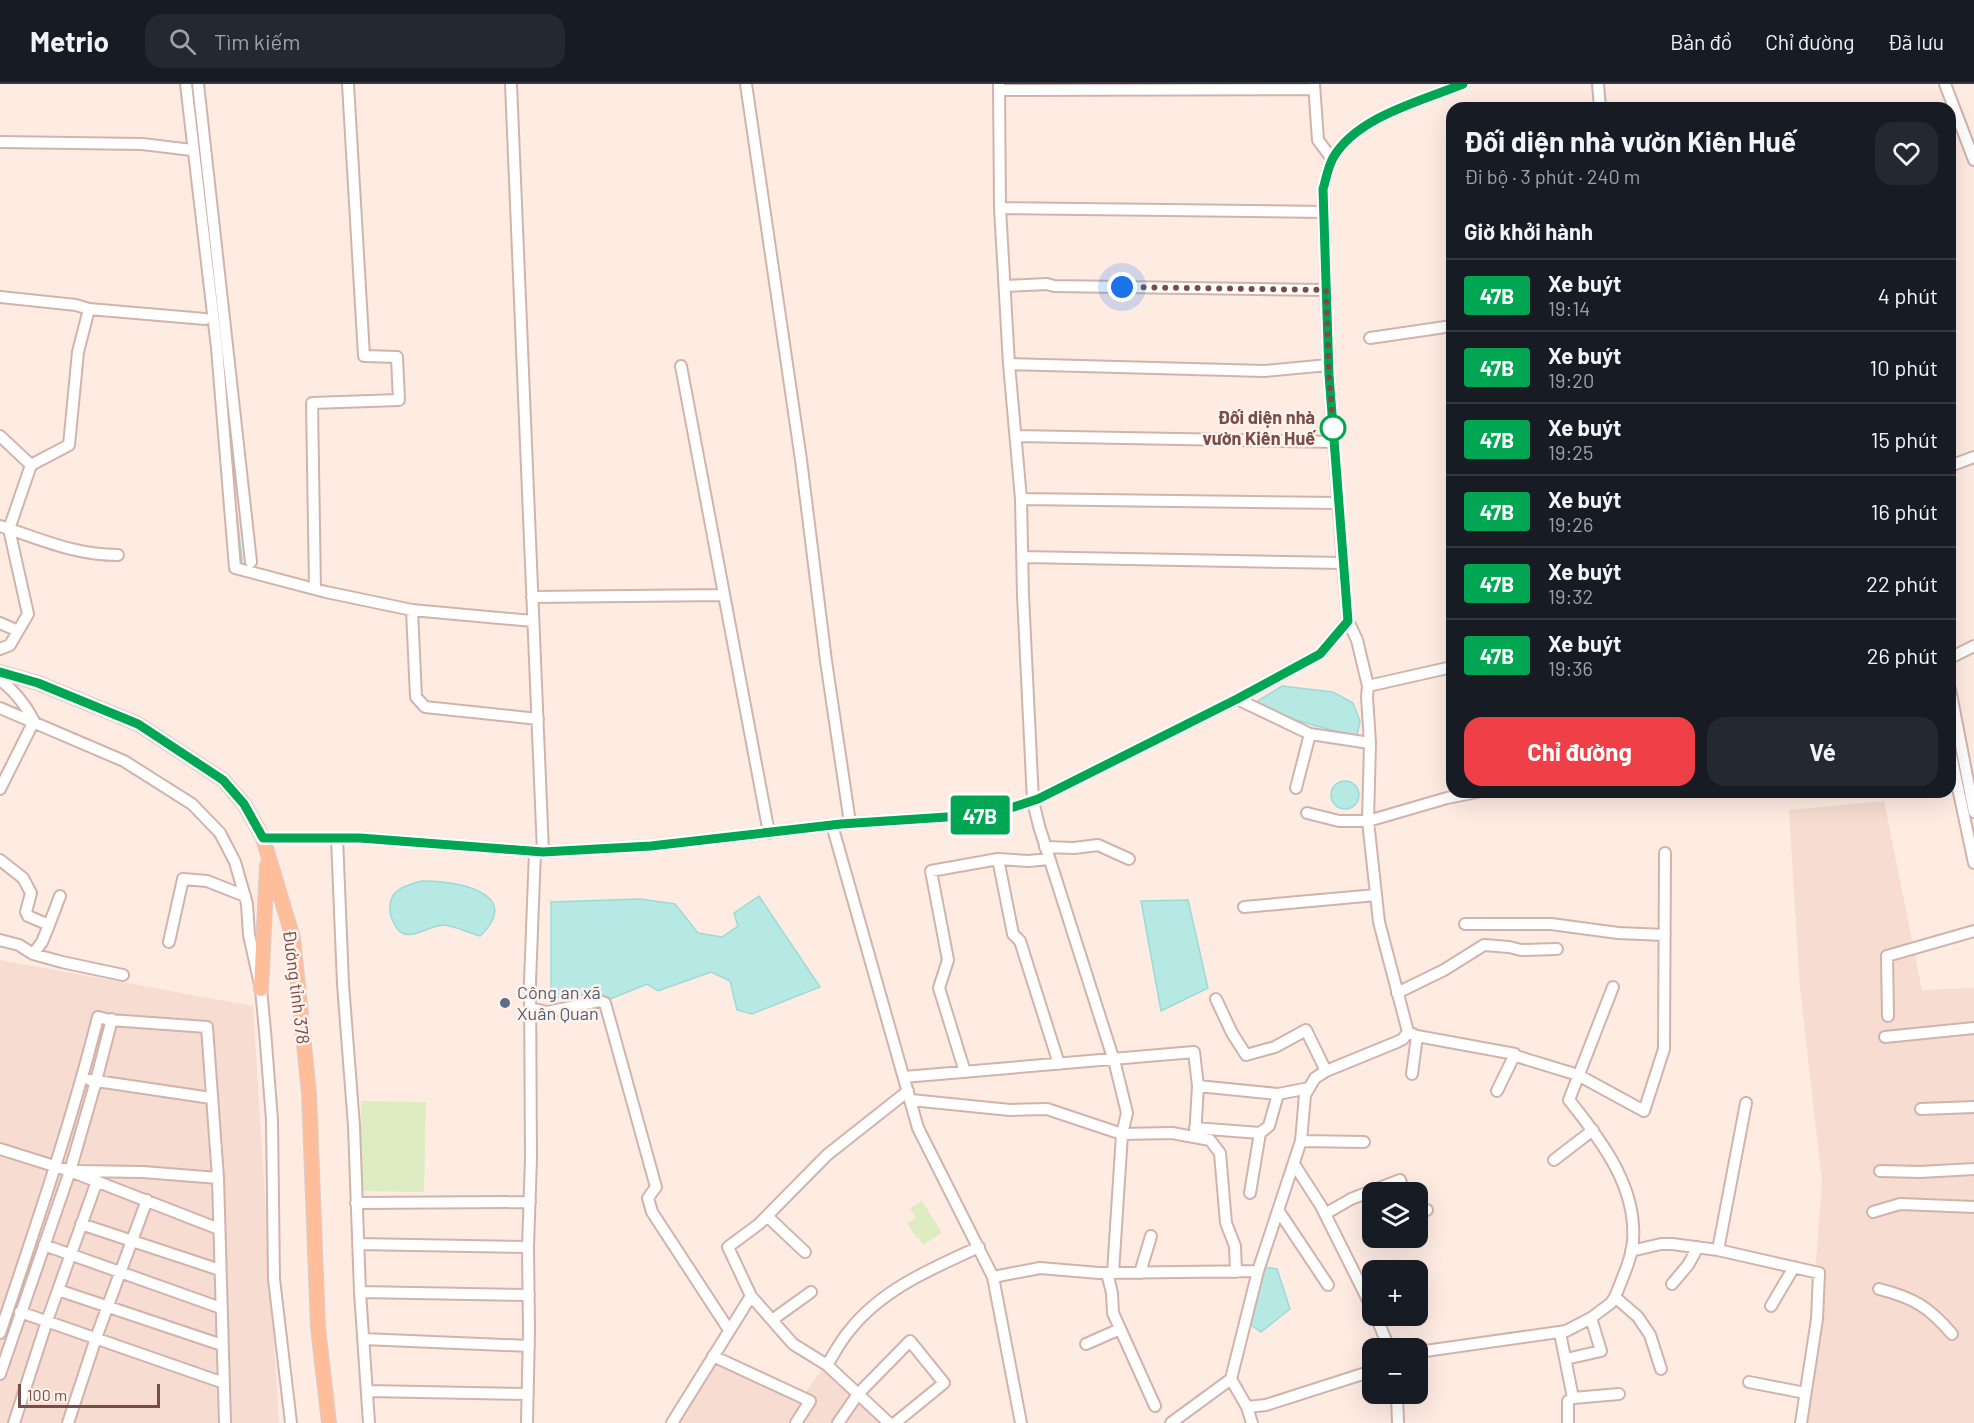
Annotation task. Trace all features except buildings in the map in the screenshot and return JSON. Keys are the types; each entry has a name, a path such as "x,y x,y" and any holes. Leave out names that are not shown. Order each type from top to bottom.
{"main road":[{"name":"Đường tỉnh 378","path":"0,672 38,683 138,724 223,780 244,804 263,838 293,938 309,1094 318,1328 329,1423"},
{"path":"261,989 268,855"}],"street":[{"path":"186,84 217,348 235,568 315,589 412,610 533,621"},
{"path":"198,84 251,562"},
{"path":"315,589 312,403 399,400 398,357 364,356 348,84"},
{"path":"511,84 538,719 539,851 530,1008 527,1423"},
{"path":"746,84 801,460 826,661 850,823"},
{"path":"1412,1074 1412,1034 1396,993 1379,922 1368,821 1370,743 1366,697 1368,686 1357,640 1348,621 1328,365 1323,189 1332,159 1345,141 1371,121 1463,84"},
{"path":"1598,84 1600,102"},
{"path":"1945,84 1952,102"},
{"path":"1155,1406 1113,1313 1110,1273 1122,1134 1127,1113 1114,1060 1045,847 1033,801 1023,595 1021,499 1009,364 1000,208 999,87 1314,86 1318,140 1332,159"},
{"path":"1956,113 1974,160"},
{"path":"0,142 142,144 192,150"},
{"path":"1000,208 1324,212"},
{"path":"1005,286 1047,284 1054,286 1326,290"},
{"path":"0,297 76,305 89,309 205,320"},
{"path":"0,649 10,645 28,614 4,528 31,465 69,445 78,352 89,309"},
{"path":"1370,338 1446,327"},
{"path":"1009,364 1265,372 1328,365"},
{"path":"681,366 769,833"},
{"path":"0,436 31,465"},
{"path":"1016,436 1334,442"},
{"path":"1956,464 1974,457"},
{"path":"1021,499 1339,503"},
{"path":"4,528 48,544 94,555 118,555"},
{"path":"1023,557 1343,563"},
{"path":"532,597 724,595"},
{"path":"412,610 416,697 425,707 538,719"},
{"path":"263,838 337,838 539,851 651,846 850,823 992,814 1033,801 1237,699 1320,654 1348,621"},
{"path":"0,624 18,631"},
{"path":"1956,655 1974,646"},
{"path":"1368,686 1446,668"},
{"path":"0,680 11,687 25,704 34,721"},
{"path":"1237,699 1310,734 1370,743"},
{"path":"0,708 124,761 192,804 219,833 235,862 245,896 249,934 261,989 272,1120 274,1279 291,1423"},
{"path":"1956,720 1974,812"},
{"path":"0,789 34,721"},
{"path":"1296,788 1310,734"},
{"path":"1956,778 1974,863"},
{"path":"1307,813 1339,821 1368,821 1447,798"},
{"path":"832,825 918,1128 993,1277 1021,1423"},
{"path":"337,838 343,984 354,1126 360,1292 369,1423"},
{"path":"1045,847 1098,846 1129,859"},
{"path":"1171,1423 1231,1379 1258,1271 1301,1140 1305,1095 1315,1078 1326,1071 1412,1034 1515,1054 1578,1075 1644,1111 1664,1049 1665,853"},
{"path":"966,1072 939,988 948,960 931,871 998,859 1029,861 1049,859"},
{"path":"998,859 1013,934 1020,941 1059,1064"},
{"path":"0,860 23,878 31,893 26,912 28,916 49,925"},
{"path":"169,942 183,879 207,881 245,896"},
{"path":"1244,908 1376,895"},
{"path":"33,954 42,942 60,896"},
{"path":"1465,924 1551,924 1618,933 1665,935"},
{"path":"1888,1016 1887,956 1974,931"},
{"path":"0,940 19,945 33,954 46,958 123,975"},
{"path":"1396,993 1444,970 1484,945 1521,950 1557,949"},
{"path":"1428,1351 1560,1333 1591,1318 1611,1303 1615,1297 1631,1251 1632,1220 1623,1184 1601,1140 1569,1100 1613,987"},
{"path":"1216,999 1232,1033 1246,1055 1275,1047 1306,1030 1326,1071"},
{"path":"530,1008 547,1012 599,1001 605,1003 656,1187 648,1198 652,1212 729,1330"},
{"path":"0,1333 56,1166 98,1017 207,1027 218,1178 225,1423"},
{"path":"0,1374 70,1171 112,1019"},
{"path":"1885,1037 1974,1028"},
{"path":"904,1077 1194,1052 1198,1086 1195,1132"},
{"path":"1497,1091 1515,1054"},
{"path":"82,1079 211,1098"},
{"path":"1198,1086 1278,1094 1309,1088"},
{"path":"889,1423 827,1365 793,1344 751,1296 728,1247 767,1216 826,1155 909,1096 1010,1110 1047,1109 1122,1134 1260,1133 1269,1126 1278,1094"},
{"path":"1718,1250 1746,1103"},
{"path":"1922,1109 1974,1107"},
{"path":"1554,1160 1593,1130"},
{"path":"1195,1132 1210,1140 1220,1153 1226,1222 1235,1246 1236,1272"},
{"path":"1250,1193 1260,1133"},
{"path":"1301,1140 1364,1142"},
{"path":"0,1149 70,1171 219,1229"},
{"path":"1293,1164 1325,1214 1362,1288"},
{"path":"1880,1171 1920,1172 1974,1169"},
{"path":"70,1171 143,1172 218,1178"},
{"path":"15,1423 47,1321 97,1181"},
{"path":"1325,1214 1362,1195"},
{"path":"68,1423 96,1338 147,1200"},
{"path":"356,1203 530,1202"},
{"path":"1873,1212 1900,1204 1974,1207"},
{"path":"1278,1210 1328,1285"},
{"path":"767,1216 805,1252"},
{"path":"81,1224 220,1270"},
{"path":"1140,1273 1151,1236"},
{"path":"358,1244 528,1247"},
{"path":"1631,1251 1661,1244 1718,1250 1819,1273 1817,1319 1801,1423"},
{"path":"44,1245 221,1308"},
{"path":"827,1365 849,1330 885,1297 928,1270 979,1247"},
{"path":"1672,1284 1688,1265 1698,1248"},
{"path":"993,1277 1040,1268 1110,1273 1258,1271"},
{"path":"1771,1306 1794,1268"},
{"path":"1879,1289 1905,1296 1918,1303 1936,1316 1952,1334"},
{"path":"58,1290 222,1345"},
{"path":"360,1292 529,1295"},
{"path":"772,1320 811,1292"},
{"path":"672,1423 751,1296"},
{"path":"1615,1297 1638,1317 1650,1335 1661,1370"},
{"path":"20,1312 224,1383"},
{"path":"1566,1359 1601,1352 1591,1318"},
{"path":"1086,1344 1120,1329"},
{"path":"1560,1333 1573,1398"},
{"path":"363,1339 529,1346"},
{"path":"838,1423 858,1394 910,1341 944,1383 895,1423"},
{"path":"713,1356 810,1401 796,1423"},
{"path":"1247,1407 1266,1406 1362,1374"},
{"path":"1231,1379 1247,1407 1252,1423"},
{"path":"1749,1382 1804,1393"},
{"path":"367,1391 528,1394"},
{"path":"1568,1423 1568,1401 1573,1398 1619,1394"},
{"path":"1397,1404 1398,1423"}],"shaded area":[{"path":"1884,801 1922,990 1974,988 1974,1423 1797,1423 1812,1315 1822,1181 1800,988 1789,810"},
{"path":"0,960 253,1006 279,1423 0,1423"},
{"path":"714,1359 801,1399 823,1368 885,1423 674,1423"}],"green space":[{"path":"361,1101 426,1102 424,1192 359,1191"},
{"path":"922,1201 942,1233 923,1245 907,1223 916,1218 910,1208"}],"water":[{"path":"1282,686 1333,692 1353,703 1360,721 1357,736 1293,719 1256,702"},
{"path":"1345,781 1355,785 1359,795 1355,805 1345,809 1335,805 1331,795 1335,785"},
{"path":"421,881 450,883 480,892 490,899 495,909 492,921 480,936 444,925 412,934 401,932 391,917 391,900 401,888"},
{"path":"759,896 820,987 752,1014 737,1010 730,981 711,972 658,991 647,984 608,1000 598,994 551,998 551,902 640,899 675,904 698,933 722,937 738,926 734,913"},
{"path":"1188,900 1208,988 1161,1011 1141,901"},
{"path":"1263,1267 1277,1269 1290,1309 1261,1332 1251,1325"}],"waterway":[{"path":"191,84 193,96"},
{"path":"235,505 242,566"}],"bus line":[{"name":"47B","path":"0,672 38,683 138,724 223,780 244,804 263,838 360,838 543,852 651,846 841,824 992,814 1038,799 1237,699 1320,654 1348,621 1329,375 1323,189 1332,159 1345,141 1371,121 1463,84"}],"place":[{"name":"Đối diện nhà vườn Kiên Huế","path":"1333,428"},
{"name":"Công an xã Xuân Quan","path":"505,1003"}],"route":[{"path":"1122,287 1326,290 1333,428"}]}
